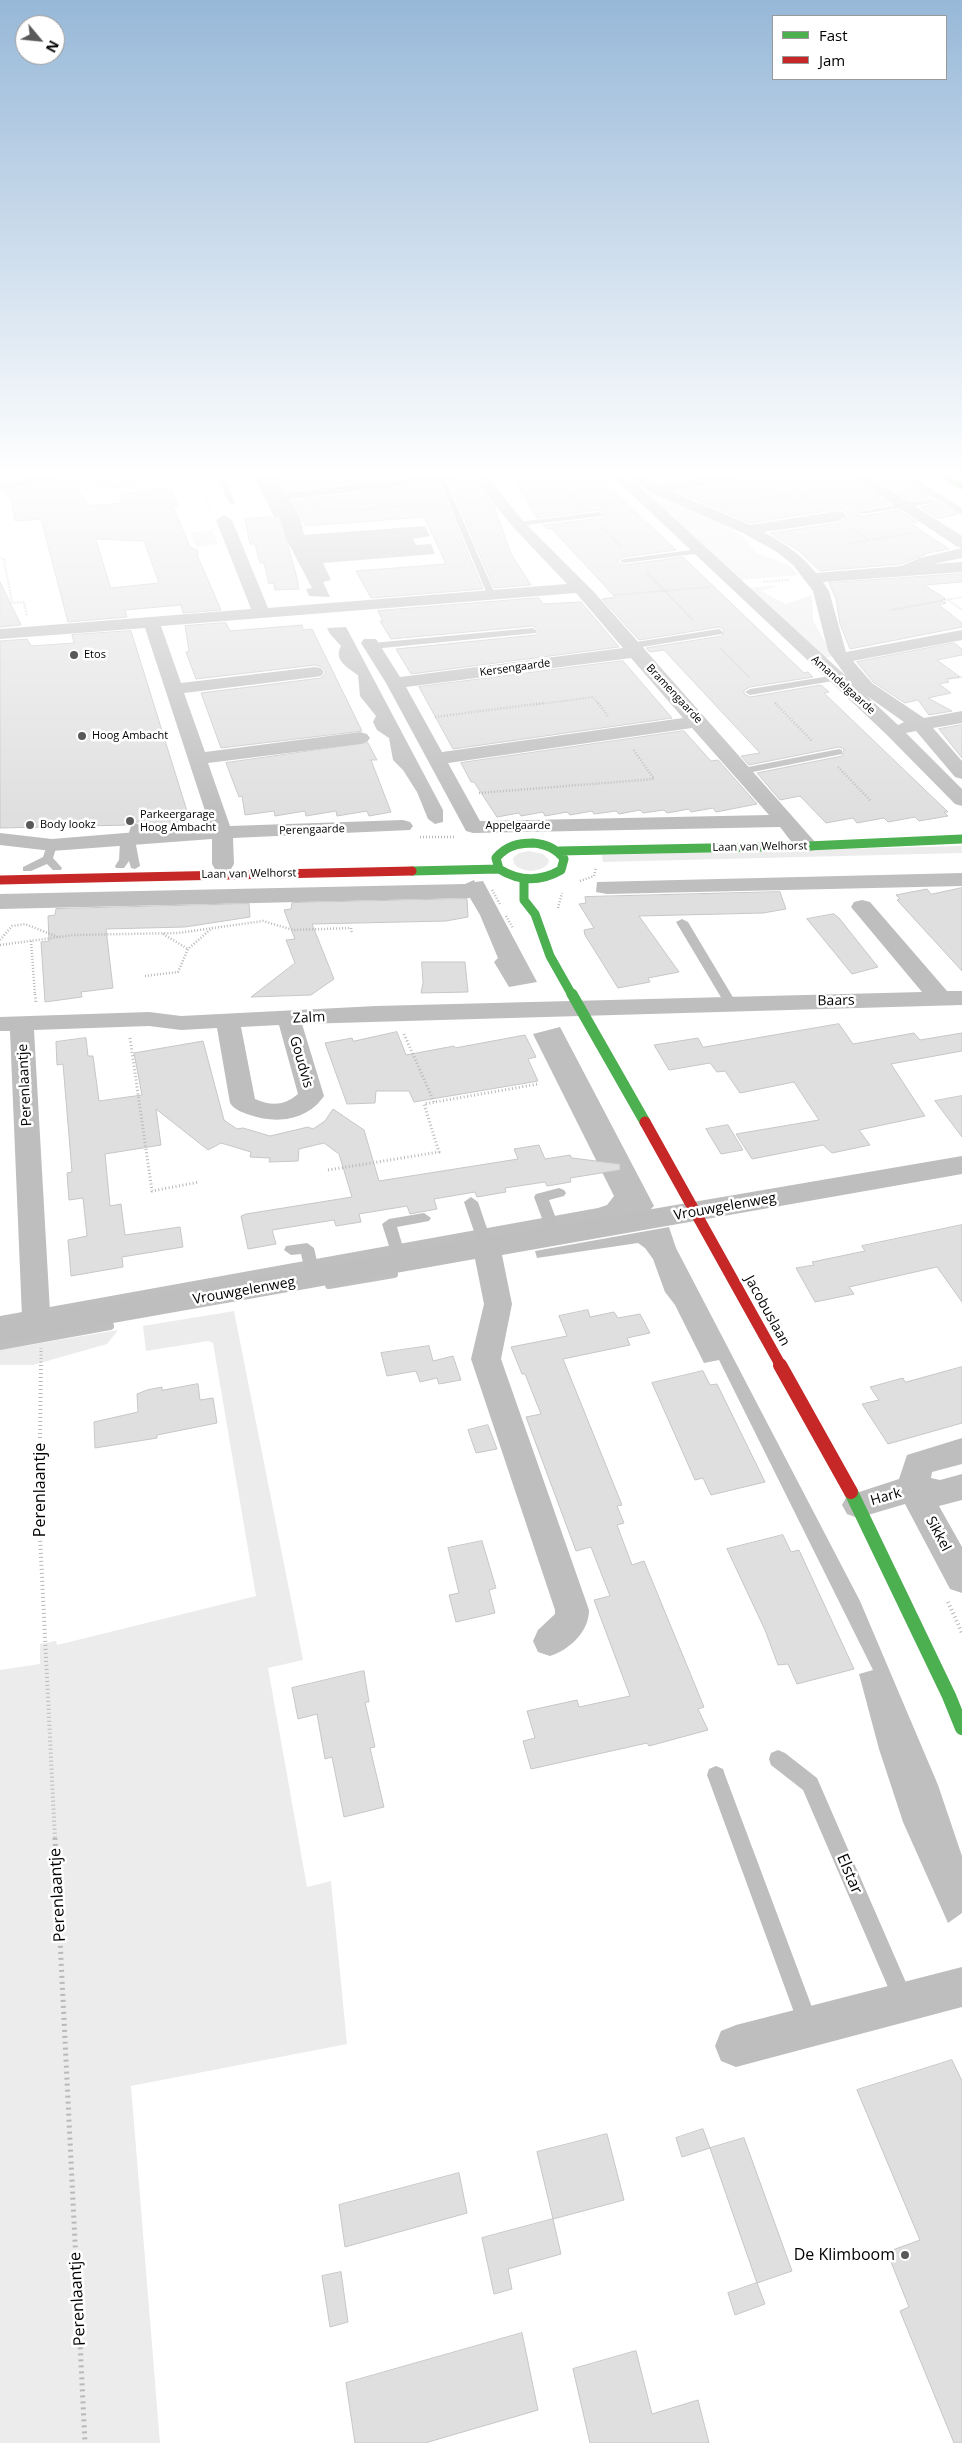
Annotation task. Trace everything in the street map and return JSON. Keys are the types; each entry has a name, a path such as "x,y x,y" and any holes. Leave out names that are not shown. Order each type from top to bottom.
{"main road":[{"name":"Laan van Welhorst","path":"498,854 506,848 526,843 541,844 558,851 808,846 962,840"},
{"path":"558,851 564,859 563,867"},
{"path":"480,854 498,854 496,861 499,869 542,890"},
{"name":"Laan van Welhorst","path":"0,869 332,861"},
{"path":"535,914 542,890 553,875 563,867 578,867"},
{"name":"Laan van Welhorst","path":"0,880 499,869"},
{"name":"Jacobuslaan","path":"524,880 524,900 535,914 550,956 858,1504 949,1696 962,1728"}],"street":[{"path":"252,590 261,612"},
{"path":"0,634 550,590"},
{"name":"Bramengaarde","path":"581,590 808,846"},
{"name":"Amandelgaarde","path":"741,590 892,730 959,787"},
{"name":"Amandelgaarde","path":"820,590 841,658 866,687 921,725 959,787"},
{"path":"152,622 222,833 223,864"},
{"path":"841,658 962,635"},
{"path":"371,644 395,683 436,759 699,722"},
{"name":"Kersengaarde","path":"395,683 632,649"},
{"path":"175,689 315,672"},
{"path":"892,730 962,717"},
{"path":"198,759 360,738"},
{"name":"Appelgaarde","path":"436,759 473,827 786,821"},
{"name":"Perengaarde","path":"0,839 50,852 130,832 222,833 403,826"},
{"name":"Baars","path":"862,907 951,999"},
{"name":"Baars","path":"580,1009 951,999"},
{"name":"Zalm","path":"20,1024 149,1019 181,1022 228,1021 394,1013 580,1009"},
{"name":"Goudvis","path":"228,1021 243,1103 262,1112 283,1113 301,1107 311,1096 289,1019"},
{"name":"Perenlaantje","path":"20,1024 38,1325"},
{"name":"Vrouwgelenweg","path":"0,1332 311,1269 552,1227 694,1212 962,1166"},
{"path":"484,1239 498,1304 486,1359 573,1616 569,1624 550,1641"},
{"name":"Hark","path":"913,1488 918,1464 962,1451"},
{"name":"Hark","path":"858,1504 913,1488 940,1493 962,1486"},
{"name":"Sikkel","path":"913,1488 962,1579"},
{"path":"736,2046 962,1987"}],"lane":[{"path":"489,590 491,594"},
{"path":"371,644 533,631"},
{"path":"632,649 719,632"},
{"path":"750,692 836,678"},
{"path":"743,771 840,752"},
{"path":"120,866 124,860 130,832"},
{"path":"130,832 136,866"},
{"path":"50,852 57,868"},
{"name":"Perengaarde","path":"27,869 50,852"},
{"path":"682,922 731,1004"},
{"path":"552,1227 541,1196 558,1193"},
{"path":"471,1202 484,1239"},
{"path":"397,1254 389,1224 424,1218"},
{"path":"291,1250 307,1248 311,1269"},
{"name":"Elstar","path":"778,1760 810,1784 904,2002"},
{"path":"716,1775 809,2026"}],"path":[{"path":"10,590 12,603 24,602 28,624 33,631"},
{"path":"891,610 962,597"},
{"path":"948,600 962,610"},
{"path":"948,679 962,676"},
{"path":"0,945 74,935 143,936 262,921 293,930 351,928 352,934"},
{"path":"0,940 12,926 25,924 58,937"},
{"path":"145,976 178,972 188,949 212,928"},
{"path":"162,933 188,949"},
{"path":"20,1024 31,941"},
{"path":"394,1013 434,1102"},
{"path":"130,1020 130,1046 152,1190 200,1182"},
{"path":"328,1170 439,1152 424,1104 538,1084"},
{"name":"Perenlaantje","path":"38,1325 39,1516 85,2443"}],"shaded area":[{"path":"306,590 327,590 330,597 309,596"},
{"path":"750,590 764,590 761,591 786,604 812,595 813,621 833,656 825,658"},
{"path":"346,627 443,810 443,822 435,824 428,819 417,792 403,770 393,760 389,738 377,730 373,722 376,716 360,696 358,675 340,659 339,651 341,646 327,628"},
{"path":"962,846 962,853 603,862 602,855"},
{"path":"529,851 543,854 549,860 548,864 540,869 531,871 522,869 514,864 513,858 519,853"},
{"path":"962,873 962,886 607,894 596,892 597,882"},
{"path":"474,880 475,882 483,881 537,982 509,987 494,962 498,958 480,915 470,898 0,909 0,894 465,884"},
{"path":"560,1027 654,1206 650,1210 0,1324 0,1316 607,1205 614,1196 533,1034"},
{"path":"669,1227 676,1248 860,1601 938,1785 962,1856 962,1913 948,1923 903,1822 879,1749 859,1674 873,1670 719,1360 704,1363 675,1305 665,1292 653,1259 645,1248 638,1243 537,1258 535,1251"},
{"path":"234,1311 303,1660 268,1668 307,1887 331,1881 347,2044 131,2086 160,2443 0,2443 0,1670 40,1664 40,1644 56,1641 57,1645 256,1596 213,1343 208,1341 146,1351 143,1326"},
{"path":"118,1330 107,1344 33,1365 0,1365 0,1350"}],"building":[{"path":"0,590 4,590 21,625 0,627"},
{"path":"60,590 212,590 221,610 183,613 181,605 125,610 127,617 68,622"},
{"path":"367,590 470,590 371,598"},
{"path":"609,590 717,590 804,673 808,672 813,677 750,687 744,690 744,694 750,697 821,685 829,692 824,693 948,812 944,812 948,816 919,821 915,817 888,822 884,818 857,823 853,818 826,823 800,796 780,800 757,773 842,756 844,749 839,747 749,765 741,756 760,753 664,650 650,652 646,648 722,636 724,630 719,627 639,640 602,599 615,597"},
{"path":"832,590 932,590 946,599 941,600 946,603 939,605 962,623 962,627 850,649 840,624 836,599"},
{"path":"539,598 543,604 581,602 619,647 411,674 396,649 536,635 539,631 533,626 391,639 380,621 383,621 378,611"},
{"path":"226,623 230,631 302,625 303,630 312,629 362,731 221,748 201,693 321,678 326,672 322,667 315,665 196,679 186,652 189,651 185,626"},
{"name":"Hoog Ambacht","path":"131,631 191,824 143,825 135,821 129,825 0,828 0,641 27,639 31,646 74,643 72,635"},
{"path":"954,643 962,649 962,655 937,660 960,677 946,679 949,682 939,684 951,693 928,698 952,711 929,715 918,700 905,703 873,682 857,662"},
{"path":"623,661 672,718 453,749 419,687"},
{"path":"962,725 962,758 939,729"},
{"path":"684,731 711,761 718,760 757,804 716,812 713,808 691,812 689,809 667,813 664,810 643,813 640,810 619,814 616,811 594,814 592,811 570,815 567,812 545,816 543,812 521,816 519,813 497,817 474,782 471,782 461,763"},
{"path":"368,743 377,760 371,760 391,812 369,816 367,811 337,816 336,811 306,816 305,811 275,816 274,811 245,815 242,796 239,797 226,763"},
{"path":"962,888 962,971 897,900 900,899 896,895 927,889 931,894"},
{"path":"780,892 786,909 763,913 639,916 679,972 648,978 650,982 618,988 585,935 584,930 594,928 579,904 586,903 585,897"},
{"path":"467,899 468,917 446,921 312,924 334,979 311,995 251,997 295,963 286,940 295,939 284,910 291,909 292,903"},
{"path":"249,904 250,917 185,927 106,929 113,988 81,992 82,997 45,1002 41,942 49,941 48,916 55,915 56,909"},
{"path":"834,914 878,967 852,974 807,919"},
{"path":"422,962 465,962 468,992 421,993 423,983"},
{"path":"839,1024 853,1044 914,1033 920,1040 962,1033 962,1051 891,1064 925,1116 859,1130 870,1145 832,1153 823,1145 752,1159 736,1134 819,1120 794,1082 740,1093 725,1071 717,1072 710,1063 669,1070 654,1045 698,1038 703,1047"},
{"path":"397,1032 406,1055 525,1035 536,1057 528,1059 538,1081 414,1102 409,1091 376,1091 375,1103 347,1104 325,1043 352,1038 353,1041"},
{"path":"86,1038 88,1056 93,1056 99,1101 142,1095 134,1053 203,1041 224,1120 237,1129 243,1128 270,1136 308,1127 313,1129 325,1121 333,1109 364,1130 379,1181 518,1159 514,1149 539,1145 545,1159 570,1155 572,1158 620,1164 620,1170 570,1178 571,1182 547,1186 545,1182 505,1188 506,1192 477,1197 475,1192 434,1199 437,1209 410,1214 407,1206 359,1214 361,1222 336,1226 334,1220 272,1230 276,1244 248,1249 241,1216 352,1197 339,1154 324,1143 299,1149 298,1161 269,1162 270,1158 250,1157 251,1152 221,1143 208,1150 156,1109 161,1145 105,1154 110,1206 121,1204 125,1235 180,1227 183,1247 122,1257 123,1267 71,1276 68,1240 87,1236 83,1198 69,1200 67,1173 72,1172 63,1064 57,1065 56,1042"},
{"path":"962,1096 962,1137 935,1101"},
{"path":"728,1125 743,1150 721,1154 706,1129"},
{"path":"962,1225 962,1302 937,1267 849,1287 854,1294 815,1302 796,1268 814,1265 812,1262 865,1251 862,1246"},
{"path":"588,1310 590,1317 614,1312 618,1318 640,1314 650,1333 627,1338 630,1345 563,1359 622,1505 617,1506 624,1523 617,1525 632,1565 644,1561 704,1707 698,1709 708,1730 649,1746 647,1743 531,1769 523,1741 535,1738 527,1711 577,1700 579,1707 630,1696 594,1600 610,1596 591,1547 576,1551 526,1417 541,1414 525,1374 522,1374 511,1347 567,1336 559,1316"},
{"path":"429,1346 433,1361 453,1356 461,1380 439,1384 437,1378 420,1382 416,1371 387,1376 381,1353"},
{"path":"962,1367 962,1423 888,1444 862,1404 879,1400 870,1387 903,1378 905,1382"},
{"path":"703,1371 710,1385 717,1384 765,1482 711,1495 703,1478 695,1480 652,1383"},
{"path":"198,1384 200,1400 213,1398 217,1423 157,1435 157,1438 95,1448 94,1422 138,1412 137,1394 162,1387 162,1390"},
{"path":"488,1425 497,1449 476,1453 468,1430"},
{"path":"783,1535 791,1552 799,1550 854,1669 797,1684 788,1664 778,1665 765,1630 727,1549"},
{"path":"482,1541 496,1588 489,1590 495,1613 456,1622 449,1595 459,1593 448,1548"},
{"path":"364,1671 369,1702 365,1702 375,1747 370,1748 384,1807 344,1817 332,1757 325,1759 317,1714 298,1719 292,1688"},
{"path":"952,2060 962,2081 962,2443 954,2443 900,2311 909,2307 887,2252 920,2240 857,2090"},
{"path":"703,2129 710,2148 682,2157 676,2138"},
{"path":"607,2134 624,2200 553,2219 537,2152"},
{"path":"744,2138 792,2271 757,2283 710,2148"},
{"path":"459,2173 467,2213 345,2247 339,2205"},
{"path":"553,2219 561,2254 508,2269 512,2289 494,2294 482,2238"},
{"path":"341,2272 348,2322 330,2327 322,2276"},
{"path":"757,2283 765,2304 735,2315 728,2293"},
{"path":"522,2333 538,2410 425,2443 355,2443 346,2383"},
{"path":"636,2351 652,2414 698,2400 709,2443 590,2443 573,2369"}],"waterway":[{"path":"329,1285 394,1274"},
{"path":"0,1346 110,1326"}],"traffic: fast":[{"path":"559,851 808,846 962,839"},
{"path":"533,843 547,845 555,849 564,859 561,870 546,877 530,880 514,877 499,869 496,858 503,851 517,845 533,843"},
{"path":"412,871 499,869"},
{"path":"524,880 524,900 535,914 550,956 645,1122"},
{"path":"851,1492 949,1696 962,1728"}],"traffic: jam":[{"path":"0,880 412,871"},
{"path":"645,1122 851,1492"}],"place":[{"name":"Etos","path":"74,655"},
{"name":"Hoog Ambacht","path":"82,736"},
{"name":"Parkeergarage Hoog Ambacht","path":"130,821"},
{"name":"Body lookz","path":"30,825"},
{"name":"De Klimboom","path":"905,2255"}]}
